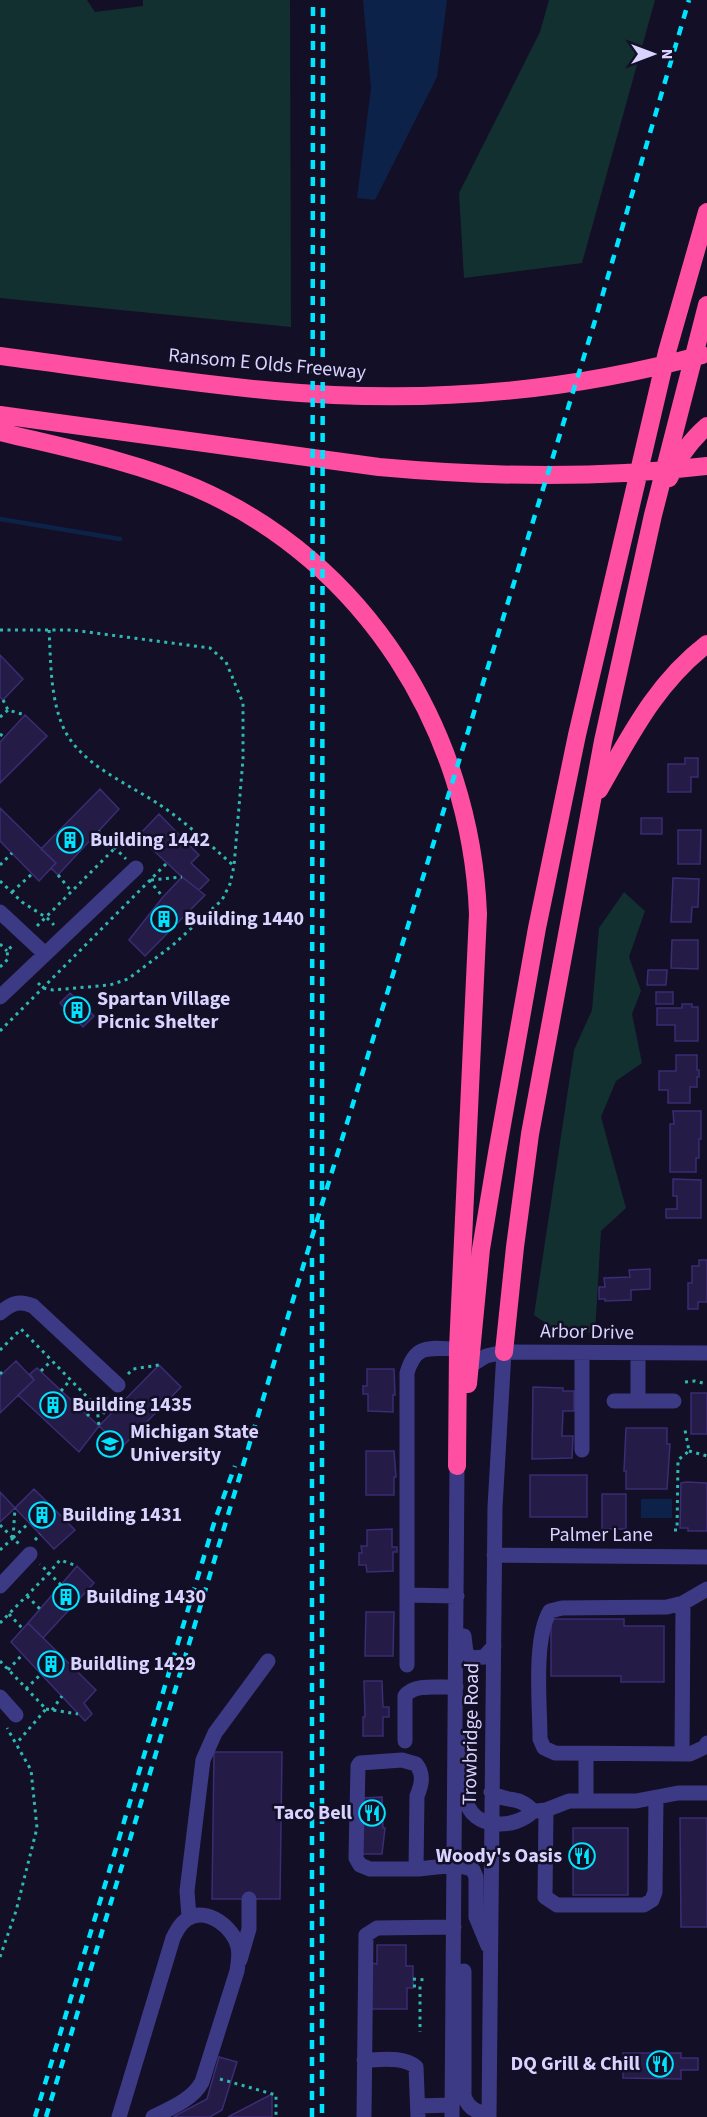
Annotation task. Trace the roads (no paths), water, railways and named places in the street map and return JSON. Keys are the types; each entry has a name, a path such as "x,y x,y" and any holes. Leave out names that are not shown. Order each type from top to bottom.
{"highway":[{"path":"457,1466 482,1249 496,1153 537,928 577,735 667,352 707,213"},
{"path":"504,1352 514,1247 530,1134 603,741 653,515 707,304"},
{"name":"Ransom E Olds Freeway","path":"0,356 275,392 355,396 448,395 514,390 589,381 707,354"},
{"path":"0,415 345,463 422,471 485,474 614,474 707,466"},
{"path":"653,515 671,472 695,436 707,426"},
{"path":"0,432 101,457 172,478 229,505 269,528 293,545 338,584 378,630 402,664 431,717 455,780 466,820 477,883 477,940 458,1349 457,1466"},
{"path":"593,799 649,703 675,672 707,644"},
{"path":"577,735 603,741"}],"street":[{"path":"0,996 136,868"},
{"path":"0,912 44,953"},
{"path":"0,1313 10,1304 22,1302 33,1306 118,1385"},
{"path":"407,1665 407,1373 410,1360 417,1352 426,1349 458,1349"},
{"name":"Arbor Drive","path":"470,1366 486,1356 504,1352 707,1353"},
{"name":"Trowbridge Road","path":"489,2115 494,1556 504,1352"},
{"path":"582,1353 582,1450"},
{"path":"638,1353 638,1401"},
{"path":"614,1401 674,1401"},
{"name":"Trowbridge Road","path":"452,2111 457,1466"},
{"path":"0,1586 30,1554"},
{"name":"Palmer Lane","path":"494,1556 707,1557"},
{"path":"458,1567 466,1653 470,1657 480,1658 494,1646"},
{"path":"706,1746 690,1754 555,1753 544,1748 540,1739 540,1643 543,1622 550,1611 562,1608 657,1608 683,1603 707,1589"},
{"path":"407,1594 457,1596"},
{"path":"682,1754 683,1603"},
{"path":"189,1917 187,1891 203,1760 214,1733 268,1661"},
{"path":"405,1741 405,1696 409,1691 416,1688 456,1688 465,1728 468,1808 476,1818 491,1822 518,1822 560,1803 636,1801 678,1793 707,1793"},
{"path":"0,1697 16,1715"},
{"path":"586,1754 586,1801"},
{"path":"416,1869 417,1796 421,1786 421,1770 416,1764 402,1760 363,1761 358,1766 356,1858 360,1865 369,1869 416,1869 470,1867 475,1872 476,1917 492,1954"},
{"path":"491,1792 505,1799 520,1800 540,1811"},
{"path":"540,1811 545,1897 557,1905 644,1905 652,1900 655,1892 656,1798"},
{"path":"153,2117 189,2098 198,2091 202,2082 249,1929 249,1899"},
{"path":"454,1903 464,1946 464,2096 473,2109 489,2115"},
{"path":"119,2117 173,1938 180,1925 189,1917 200,1916 210,1917 227,1928 238,1946 237,1971"},
{"path":"364,2117 366,1935 376,1928 454,1927"},
{"path":"464,1983 491,1983"},
{"path":"364,2060 411,2062 418,2073 418,2111 452,2111"}],"water":[{"path":"363,0 447,0 437,77 375,200 357,198 371,88"},
{"path":"641,1499 672,1499 672,1518 641,1518"}],"waterway":[{"path":"0,519 120,539"}],"railway":[{"path":"312,1223 313,0"},
{"path":"322,1190 323,0"},
{"path":"46,2117 322,1204 594,324 689,0"},
{"path":"322,1220 322,2117"},
{"path":"312,1253 312,2117"},
{"path":"35,2117 215,1520 235,1466"}],"place":[{"name":"Building 1442","path":"70,840"},
{"name":"Building 1440","path":"164,919"},
{"name":"Spartan Village Picnic Shelter","path":"77,1010"},
{"name":"Building 1435","path":"53,1405"},
{"name":"Michigan State University","path":"110,1444"},
{"name":"Building 1431","path":"42,1515"},
{"name":"Building 1430","path":"66,1597"},
{"name":"Buildling 1429","path":"51,1664"},
{"name":"Taco Bell","path":"372,1813"},
{"name":"Woody's Oasis","path":"582,1856"},
{"name":"DQ Grill & Chill","path":"660,2064"}]}
